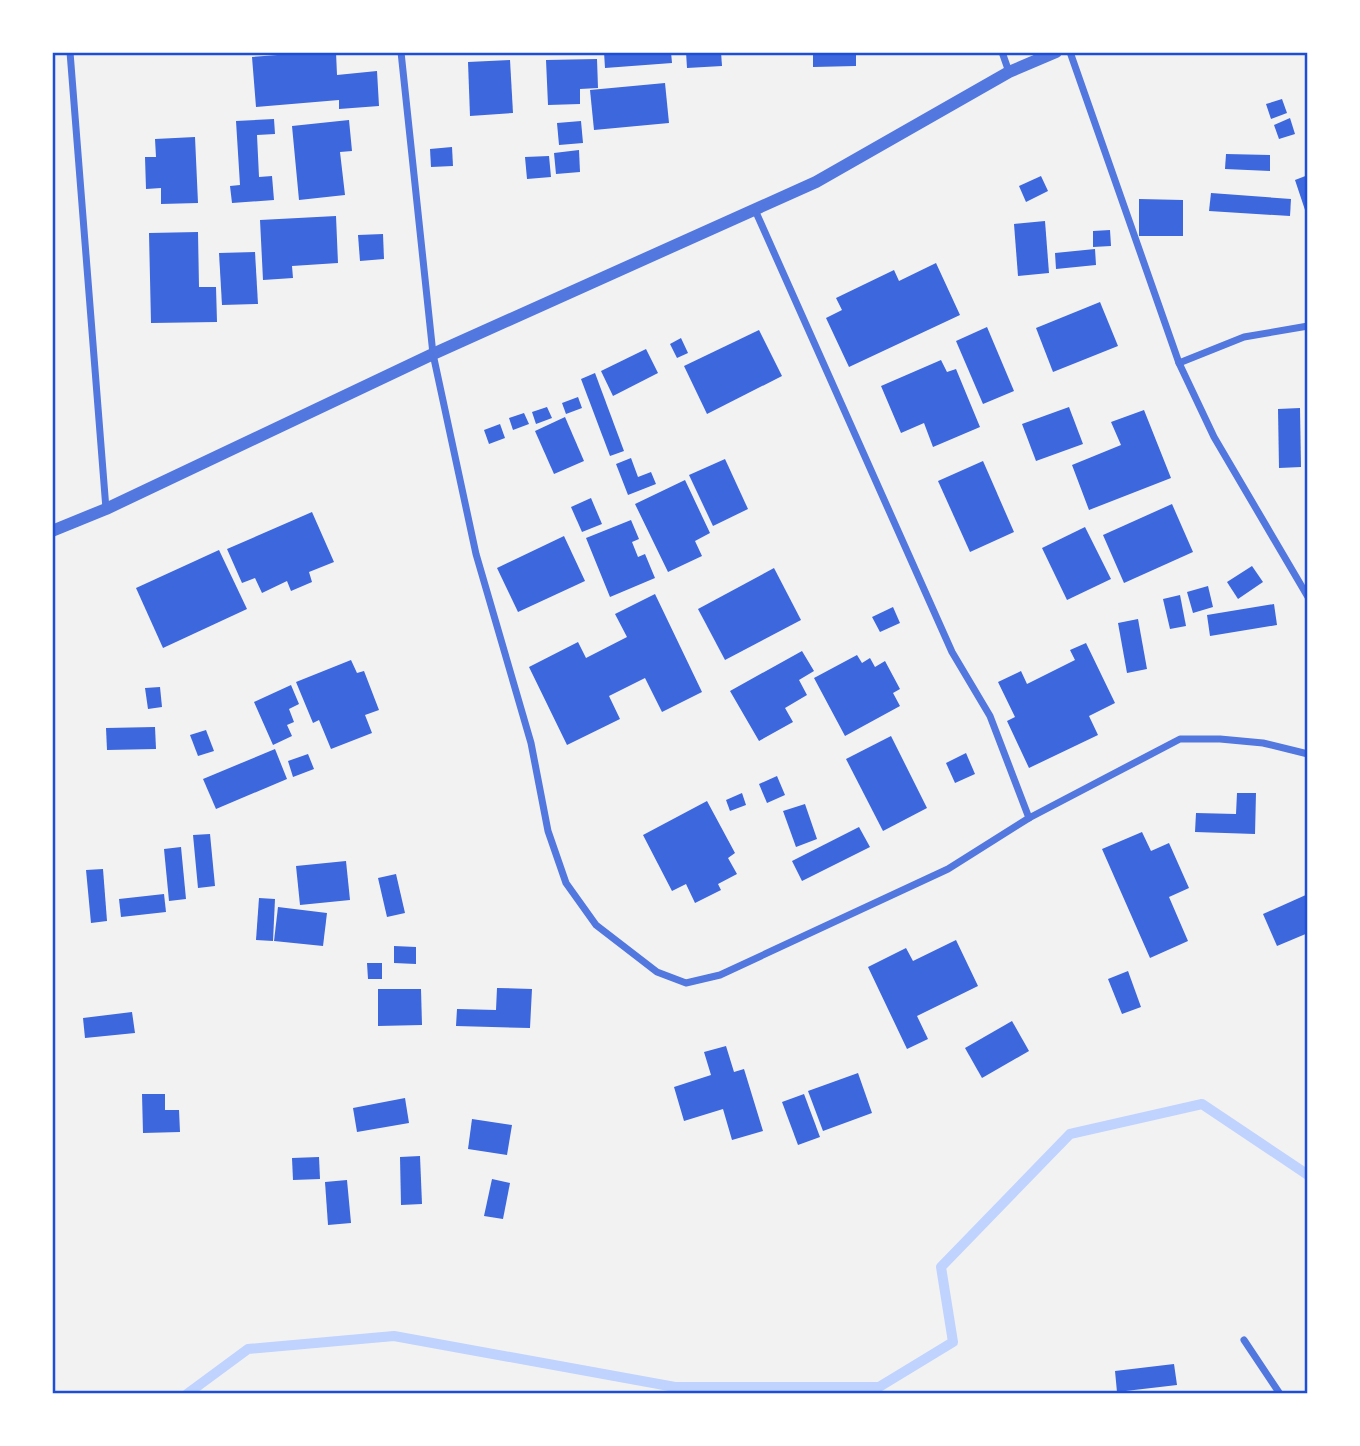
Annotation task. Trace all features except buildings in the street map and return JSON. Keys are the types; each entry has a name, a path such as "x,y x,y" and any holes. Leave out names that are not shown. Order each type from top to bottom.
{"street":[{"path":"70,52 106,509"},
{"path":"401,52 433,354 476,554 531,743 548,831 566,883 596,925 657,972 686,983 720,975 948,869 1029,818 1180,738 1220,738 1263,743 1307,754"},
{"path":"1002,52 1009,72"},
{"path":"52,531 106,509 433,354 816,182 1009,72 1056,52"},
{"path":"1070,52 1179,363 1214,437 1307,597"},
{"path":"755,210 952,652 990,716 1029,818"},
{"path":"1179,363 1244,337 1307,326"},
{"path":"1244,1340 1280,1394"}],"waterway":[{"path":"187,1394 248,1349 394,1336 675,1387 879,1387 953,1342 941,1267 1070,1134 1202,1104 1308,1175"}]}
